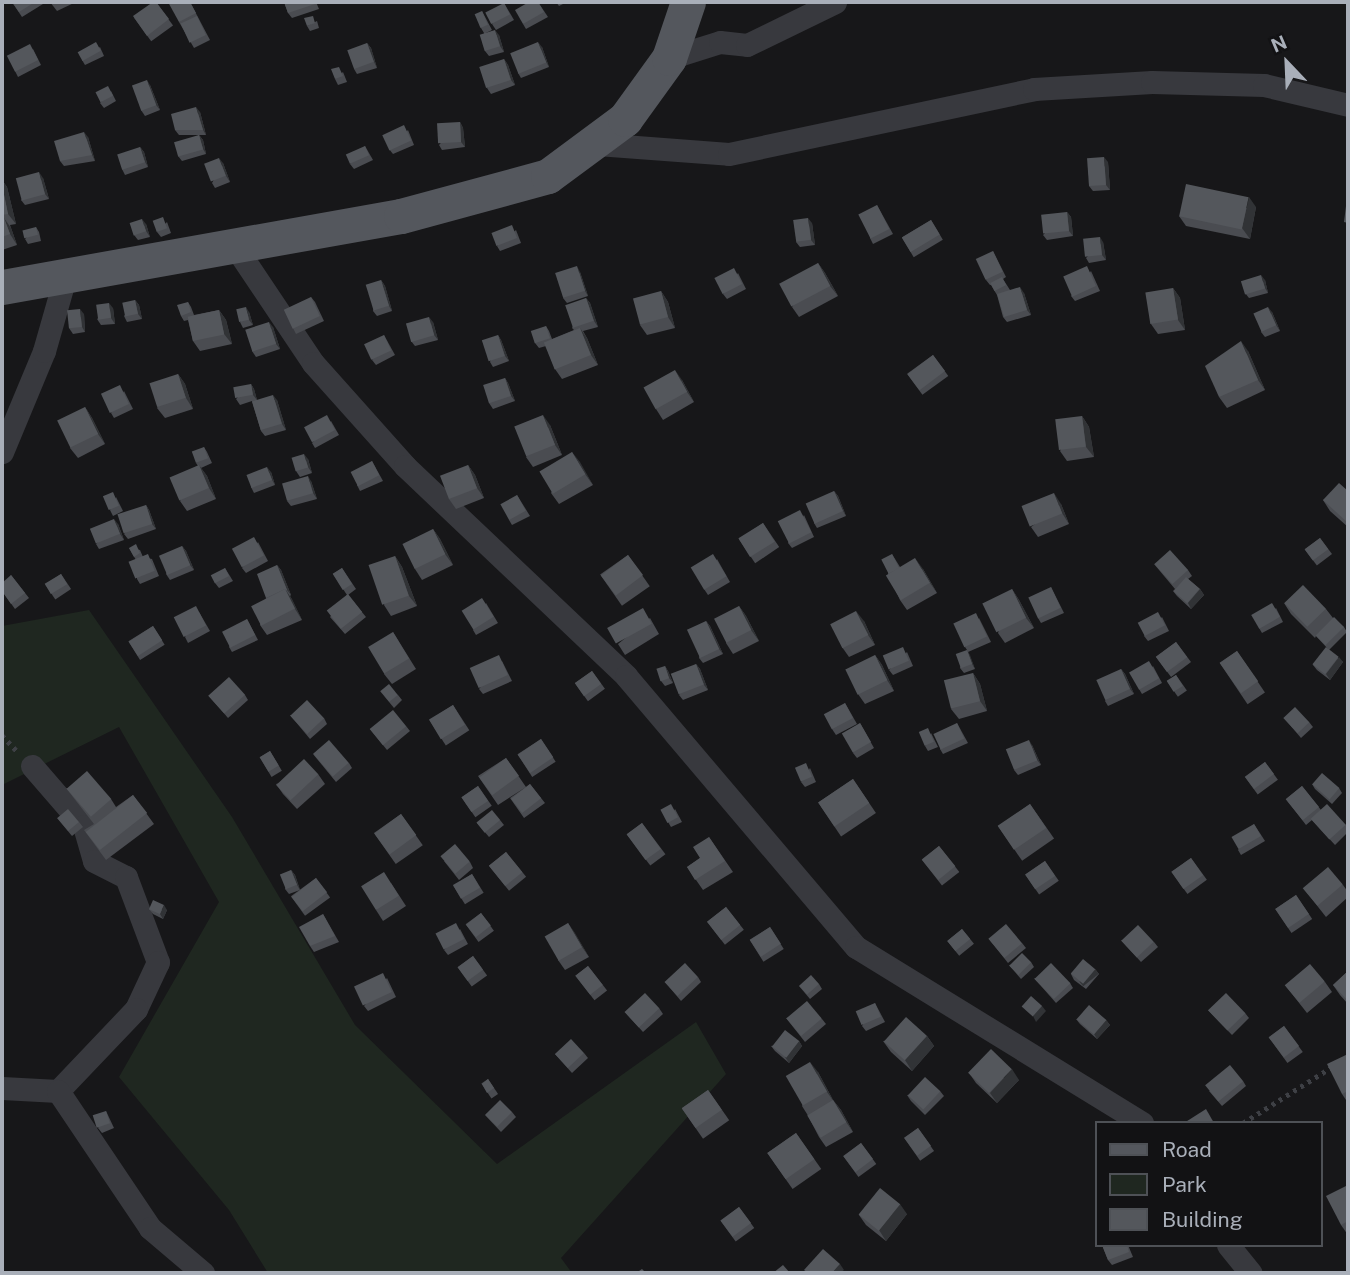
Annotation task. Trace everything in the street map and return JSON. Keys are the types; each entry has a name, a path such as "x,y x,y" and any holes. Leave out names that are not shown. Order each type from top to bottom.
{"main road":[{"path":"2,287 66,274 236,248 474,201 548,176 597,144 625,119 669,58 688,2"}],"street":[{"path":"669,58 720,42 747,45 835,2"},
{"path":"597,144 729,154 1034,89 1152,82 1264,85 1348,106"},
{"path":"236,248 313,362 405,466 626,676 856,947 1139,1121"},
{"path":"2,452 44,351 66,274"},
{"path":"2,1088 58,1091 136,1009 158,962 126,877 94,861 84,826 32,766"},
{"path":"58,1091 150,1228 203,1273"},
{"path":"1230,1247 1251,1273"}],"path":[{"path":"1246,1121 1337,1064"}],"green space":[{"path":"89,610 232,817 355,1025 497,1164 696,1022 726,1074 561,1258 572,1273 268,1273 229,1210 119,1077 219,902 119,727 2,785 2,626"}],"building":[{"path":"12,2 35,2 19,12"},
{"path":"156,2 169,19 147,36 133,16"},
{"path":"168,2 190,2 196,13 179,22"},
{"path":"284,2 314,2 315,4 288,13"},
{"path":"529,2 538,2 544,12 523,24 515,10"},
{"path":"504,3 510,15 491,24 485,13"},
{"path":"482,11 488,25 480,28 475,14"},
{"path":"197,16 206,35 190,43 181,24"},
{"path":"313,16 315,23 307,26 304,18"},
{"path":"495,30 500,46 485,51 480,35"},
{"path":"96,42 101,51 82,61 78,52"},
{"path":"538,42 546,62 518,74 510,53"},
{"path":"367,43 374,62 354,69 347,50"},
{"path":"30,44 38,60 15,72 7,56"},
{"path":"504,59 511,80 486,88 479,67"},
{"path":"339,67 343,76 335,79 331,69"},
{"path":"147,80 156,105 141,111 132,85"},
{"path":"108,86 113,96 101,102 96,92"},
{"path":"196,107 203,130 175,130 171,114"},
{"path":"460,122 461,142 438,143 437,123"},
{"path":"404,125 411,140 389,151 382,135"},
{"path":"84,132 92,155 60,161 54,141"},
{"path":"199,135 203,149 178,157 174,142"},
{"path":"365,146 369,155 350,164 346,155"},
{"path":"140,147 145,162 122,170 117,154"},
{"path":"1104,157 1106,185 1089,186 1087,158"},
{"path":"219,158 226,176 211,181 204,164"},
{"path":"39,172 45,194 22,200 16,178"},
{"path":"1186,184 1249,197 1242,230 1179,216"},
{"path":"2,185 8,214 2,215"},
{"path":"1348,198 1348,223 1344,222"},
{"path":"877,205 889,229 871,239 858,215"},
{"path":"1067,212 1069,231 1043,234 1041,215"},
{"path":"163,217 167,228 157,232 153,221"},
{"path":"2,218 10,234 2,237"},
{"path":"808,218 811,240 796,242 793,220"},
{"path":"142,219 146,231 134,235 130,223"},
{"path":"931,220 940,235 911,252 902,238"},
{"path":"512,225 517,238 496,246 491,233"},
{"path":"36,227 38,235 24,238 22,230"},
{"path":"1100,237 1102,255 1085,257 1083,239"},
{"path":"993,251 1003,272 986,280 976,259"},
{"path":"818,263 830,286 791,307 779,284"},
{"path":"577,266 585,291 563,298 555,273"},
{"path":"1087,266 1096,286 1072,297 1063,277"},
{"path":"734,268 742,284 723,294 714,278"},
{"path":"1261,275 1265,288 1245,295 1241,281"},
{"path":"1002,277 1006,285 995,291 990,283"},
{"path":"381,280 389,306 374,310 366,285"},
{"path":"1020,287 1027,310 1004,317 997,294"},
{"path":"1173,288 1178,320 1150,324 1145,292"},
{"path":"661,291 668,317 640,325 633,299"},
{"path":"311,297 320,316 293,329 284,310"},
{"path":"586,298 594,321 573,328 565,305"},
{"path":"135,300 138,314 125,316 122,303"},
{"path":"188,302 191,312 181,316 177,305"},
{"path":"109,303 111,318 98,320 96,305"},
{"path":"246,307 249,320 239,322 236,309"},
{"path":"1268,307 1276,325 1262,332 1253,314"},
{"path":"80,309 82,327 69,328 67,310"},
{"path":"219,310 224,334 193,341 188,317"},
{"path":"429,317 434,335 411,342 406,324"},
{"path":"269,322 276,344 252,352 245,330"},
{"path":"546,326 550,338 535,343 531,331"},
{"path":"580,328 591,355 555,369 544,343"},
{"path":"384,335 391,350 371,360 364,344"},
{"path":"498,335 505,356 489,361 482,340"},
{"path":"1241,341 1258,380 1219,397 1205,366"},
{"path":"933,355 945,371 919,390 907,374"},
{"path":"675,370 687,392 656,409 644,387"},
{"path":"178,374 186,398 157,407 149,383"},
{"path":"505,378 511,396 489,403 483,385"},
{"path":"251,384 253,395 235,398 233,387"},
{"path":"120,385 129,404 110,413 101,394"},
{"path":"273,395 282,424 261,430 252,401"},
{"path":"85,407 98,434 70,448 57,421"},
{"path":"327,415 335,430 312,442 304,427"},
{"path":"543,415 555,445 526,456 514,427"},
{"path":"1082,416 1086,447 1059,450 1055,419"},
{"path":"204,447 208,458 196,463 192,451"},
{"path":"572,452 585,474 553,494 539,472"},
{"path":"304,454 308,467 296,471 292,458"},
{"path":"372,461 379,475 358,486 351,472"},
{"path":"199,465 209,488 179,501 170,478"},
{"path":"468,465 477,488 449,499 440,476"},
{"path":"267,467 272,480 251,488 246,475"},
{"path":"308,476 313,493 287,501 282,483"},
{"path":"1339,483 1348,491 1348,523 1323,500"},
{"path":"834,491 843,511 815,524 806,504"},
{"path":"113,492 119,506 109,510 103,496"},
{"path":"1054,493 1062,513 1030,527 1022,506"},
{"path":"517,495 526,511 509,520 500,504"},
{"path":"146,505 152,524 124,533 117,514"},
{"path":"800,510 811,532 789,544 778,521"},
{"path":"114,519 120,534 96,544 90,529"},
{"path":"763,523 775,542 750,557 738,538"},
{"path":"433,529 445,554 415,569 402,544"},
{"path":"254,537 264,556 242,567 232,549"},
{"path":"1320,538 1328,549 1313,560 1305,549"},
{"path":"136,544 140,553 134,557 129,548"},
{"path":"182,546 190,565 167,575 159,556"},
{"path":"1170,550 1188,570 1172,584 1154,564"},
{"path":"148,554 155,571 135,579 129,562"},
{"path":"713,554 726,576 704,590 691,567"},
{"path":"892,554 899,568 889,574 881,559"},
{"path":"628,555 643,575 616,595 601,575"},
{"path":"395,556 409,596 382,605 369,565"},
{"path":"915,558 930,583 901,600 886,576"},
{"path":"277,565 287,590 266,598 257,574"},
{"path":"225,568 229,576 215,583 211,575"},
{"path":"342,568 352,584 343,590 333,574"},
{"path":"61,574 67,584 51,594 45,584"},
{"path":"11,575 25,593 11,604 2,591 2,583"},
{"path":"1186,577 1200,589 1187,603 1174,591"},
{"path":"1303,585 1326,609 1307,627 1284,603"},
{"path":"1051,587 1061,608 1038,618 1028,598"},
{"path":"285,589 295,609 261,626 251,606"},
{"path":"1012,589 1026,618 996,632 982,603"},
{"path":"348,594 362,612 341,629 327,611"},
{"path":"482,598 494,617 473,629 462,611"},
{"path":"1272,603 1280,617 1259,629 1251,615"},
{"path":"196,606 206,626 184,637 174,617"},
{"path":"739,606 751,630 726,643 714,619"},
{"path":"643,608 652,624 616,644 607,628"},
{"path":"856,611 868,635 842,648 830,624"},
{"path":"1158,612 1165,625 1145,636 1138,623"},
{"path":"976,613 987,637 964,647 953,624"},
{"path":"1334,617 1344,627 1326,645 1316,635"},
{"path":"247,619 255,635 230,648 222,632"},
{"path":"706,621 719,649 700,658 687,630"},
{"path":"153,626 162,640 138,656 129,642"},
{"path":"393,632 409,659 384,674 368,647"},
{"path":"1176,642 1187,657 1167,672 1156,657"},
{"path":"903,647 909,661 889,669 883,656"},
{"path":"1326,647 1339,657 1325,674 1312,664"},
{"path":"967,650 972,664 961,668 956,654"},
{"path":"1237,651 1258,681 1241,693 1220,663"},
{"path":"499,655 508,675 479,688 470,668"},
{"path":"875,655 887,680 858,695 845,669"},
{"path":"1149,661 1159,678 1139,690 1129,672"},
{"path":"696,664 704,685 679,694 671,674"},
{"path":"665,666 669,678 660,681 656,669"},
{"path":"1121,669 1130,689 1105,700 1096,680"},
{"path":"592,671 601,684 584,696 575,683"},
{"path":"973,673 980,701 951,708 944,680"},
{"path":"1176,675 1183,686 1174,692 1167,681"},
{"path":"229,677 245,695 224,714 208,696"},
{"path":"389,684 398,695 389,702 380,691"},
{"path":"307,700 324,718 307,734 290,716"},
{"path":"845,703 853,718 832,729 824,714"},
{"path":"453,705 465,725 441,739 429,719"},
{"path":"1295,707 1309,722 1298,733 1283,718"},
{"path":"393,710 406,726 383,745 370,729"},
{"path":"860,723 871,742 853,753 842,734"},
{"path":"957,723 964,738 941,749 933,734"},
{"path":"928,728 934,742 925,746 919,732"},
{"path":"541,739 553,757 530,773 518,755"},
{"path":"329,740 349,763 333,776 313,754"},
{"path":"1029,740 1037,760 1014,770 1006,749"},
{"path":"270,751 279,766 268,772 260,757"},
{"path":"506,758 519,776 492,795 479,777"},
{"path":"304,759 318,774 291,800 276,785"},
{"path":"1265,762 1274,774 1254,789 1245,777"},
{"path":"806,763 812,777 801,781 795,768"},
{"path":"87,771 111,799 91,817 67,789"},
{"path":"1322,773 1339,788 1330,799 1312,784"},
{"path":"853,779 869,803 834,827 818,802"},
{"path":"530,784 541,798 522,813 511,799"},
{"path":"478,786 488,801 471,812 461,797"},
{"path":"1302,786 1319,807 1303,820 1286,799"},
{"path":"133,795 147,813 100,850 86,832"},
{"path":"671,804 678,817 667,823 660,810"},
{"path":"1030,804 1046,828 1014,850 998,826"},
{"path":"1327,804 1346,825 1329,840 1311,819"},
{"path":"68,809 79,822 68,831 57,818"},
{"path":"492,810 500,820 485,833 476,823"},
{"path":"401,814 416,835 390,854 374,833"},
{"path":"642,823 661,849 645,860 627,834"},
{"path":"1254,824 1261,836 1238,849 1231,837"},
{"path":"709,837 725,861 695,880 687,867 700,858 693,847"},
{"path":"455,844 470,862 455,874 440,856"},
{"path":"939,846 955,866 938,880 922,860"},
{"path":"506,852 522,872 505,886 489,866"},
{"path":"1191,858 1203,875 1183,889 1171,872"},
{"path":"1045,861 1055,876 1035,889 1025,874"},
{"path":"1328,867 1343,885 1318,906 1303,888"},
{"path":"291,870 297,885 286,889 280,874"},
{"path":"384,872 399,896 376,910 361,886"},
{"path":"472,874 480,888 461,899 453,885"},
{"path":"316,878 327,892 303,911 292,897"},
{"path":"1296,895 1309,914 1288,928 1275,909"},
{"path":"153,900 164,905 160,914 149,909"},
{"path":"726,907 740,925 721,940 707,922"},
{"path":"481,913 491,926 476,937 466,925"},
{"path":"323,914 335,936 310,946 299,927"},
{"path":"456,923 464,939 444,949 436,933"},
{"path":"568,923 582,947 559,961 545,936"},
{"path":"1006,924 1022,943 1004,958 988,939"},
{"path":"1138,925 1154,942 1137,958 1121,941"},
{"path":"770,927 781,944 761,957 750,940"},
{"path":"962,929 970,939 955,951 947,941"},
{"path":"1022,953 1031,962 1018,975 1009,966"},
{"path":"473,956 483,970 468,981 458,967"},
{"path":"1083,959 1095,969 1083,984 1071,974"},
{"path":"685,963 698,977 677,996 665,982"},
{"path":"1051,963 1070,983 1054,999 1034,979"},
{"path":"1310,964 1325,982 1300,1003 1285,985"},
{"path":"588,966 603,985 590,995 575,976"},
{"path":"1348,971 1348,1001 1333,985"},
{"path":"383,973 392,992 363,1006 354,987"},
{"path":"811,975 819,984 807,995 799,986"},
{"path":"645,993 659,1008 639,1027 625,1012"},
{"path":"1226,993 1245,1013 1227,1031 1208,1010"},
{"path":"1031,996 1042,1006 1033,1016 1022,1006"},
{"path":"807,1001 822,1019 801,1036 786,1018"},
{"path":"875,1003 881,1017 862,1025 856,1011"},
{"path":"1089,1005 1106,1020 1094,1034 1077,1019"},
{"path":"906,1017 927,1036 905,1060 884,1042"},
{"path":"1284,1026 1299,1046 1284,1057 1269,1037"},
{"path":"785,1030 799,1041 786,1058 772,1047"},
{"path":"571,1039 584,1053 568,1068 555,1054"},
{"path":"991,1049 1012,1069 989,1093 968,1073"},
{"path":"1348,1054 1348,1091 1342,1094 1327,1064"},
{"path":"810,1062 827,1091 803,1105 786,1076"},
{"path":"1230,1065 1243,1081 1218,1101 1205,1085"},
{"path":"925,1077 940,1091 923,1110 908,1095"},
{"path":"488,1079 494,1088 487,1093 482,1084"},
{"path":"708,1090 722,1110 696,1128 682,1108"},
{"path":"500,1100 512,1112 497,1127 485,1115"},
{"path":"833,1100 846,1122 821,1138 807,1115"},
{"path":"1206,1109 1213,1121 1187,1121"},
{"path":"106,1111 110,1123 97,1128 93,1115"},
{"path":"918,1128 931,1146 917,1156 904,1138"},
{"path":"796,1133 814,1159 786,1179 767,1153"},
{"path":"861,1143 873,1159 855,1172 843,1156"},
{"path":"1348,1185 1348,1221 1341,1225 1326,1196"},
{"path":"880,1188 900,1204 879,1231 859,1214"},
{"path":"739,1207 751,1223 733,1237 721,1221"},
{"path":"1103,1247 1128,1247 1129,1252 1108,1260"},
{"path":"823,1249 840,1264 832,1273 808,1273 804,1270"},
{"path":"783,1265 790,1273 773,1273"}]}
